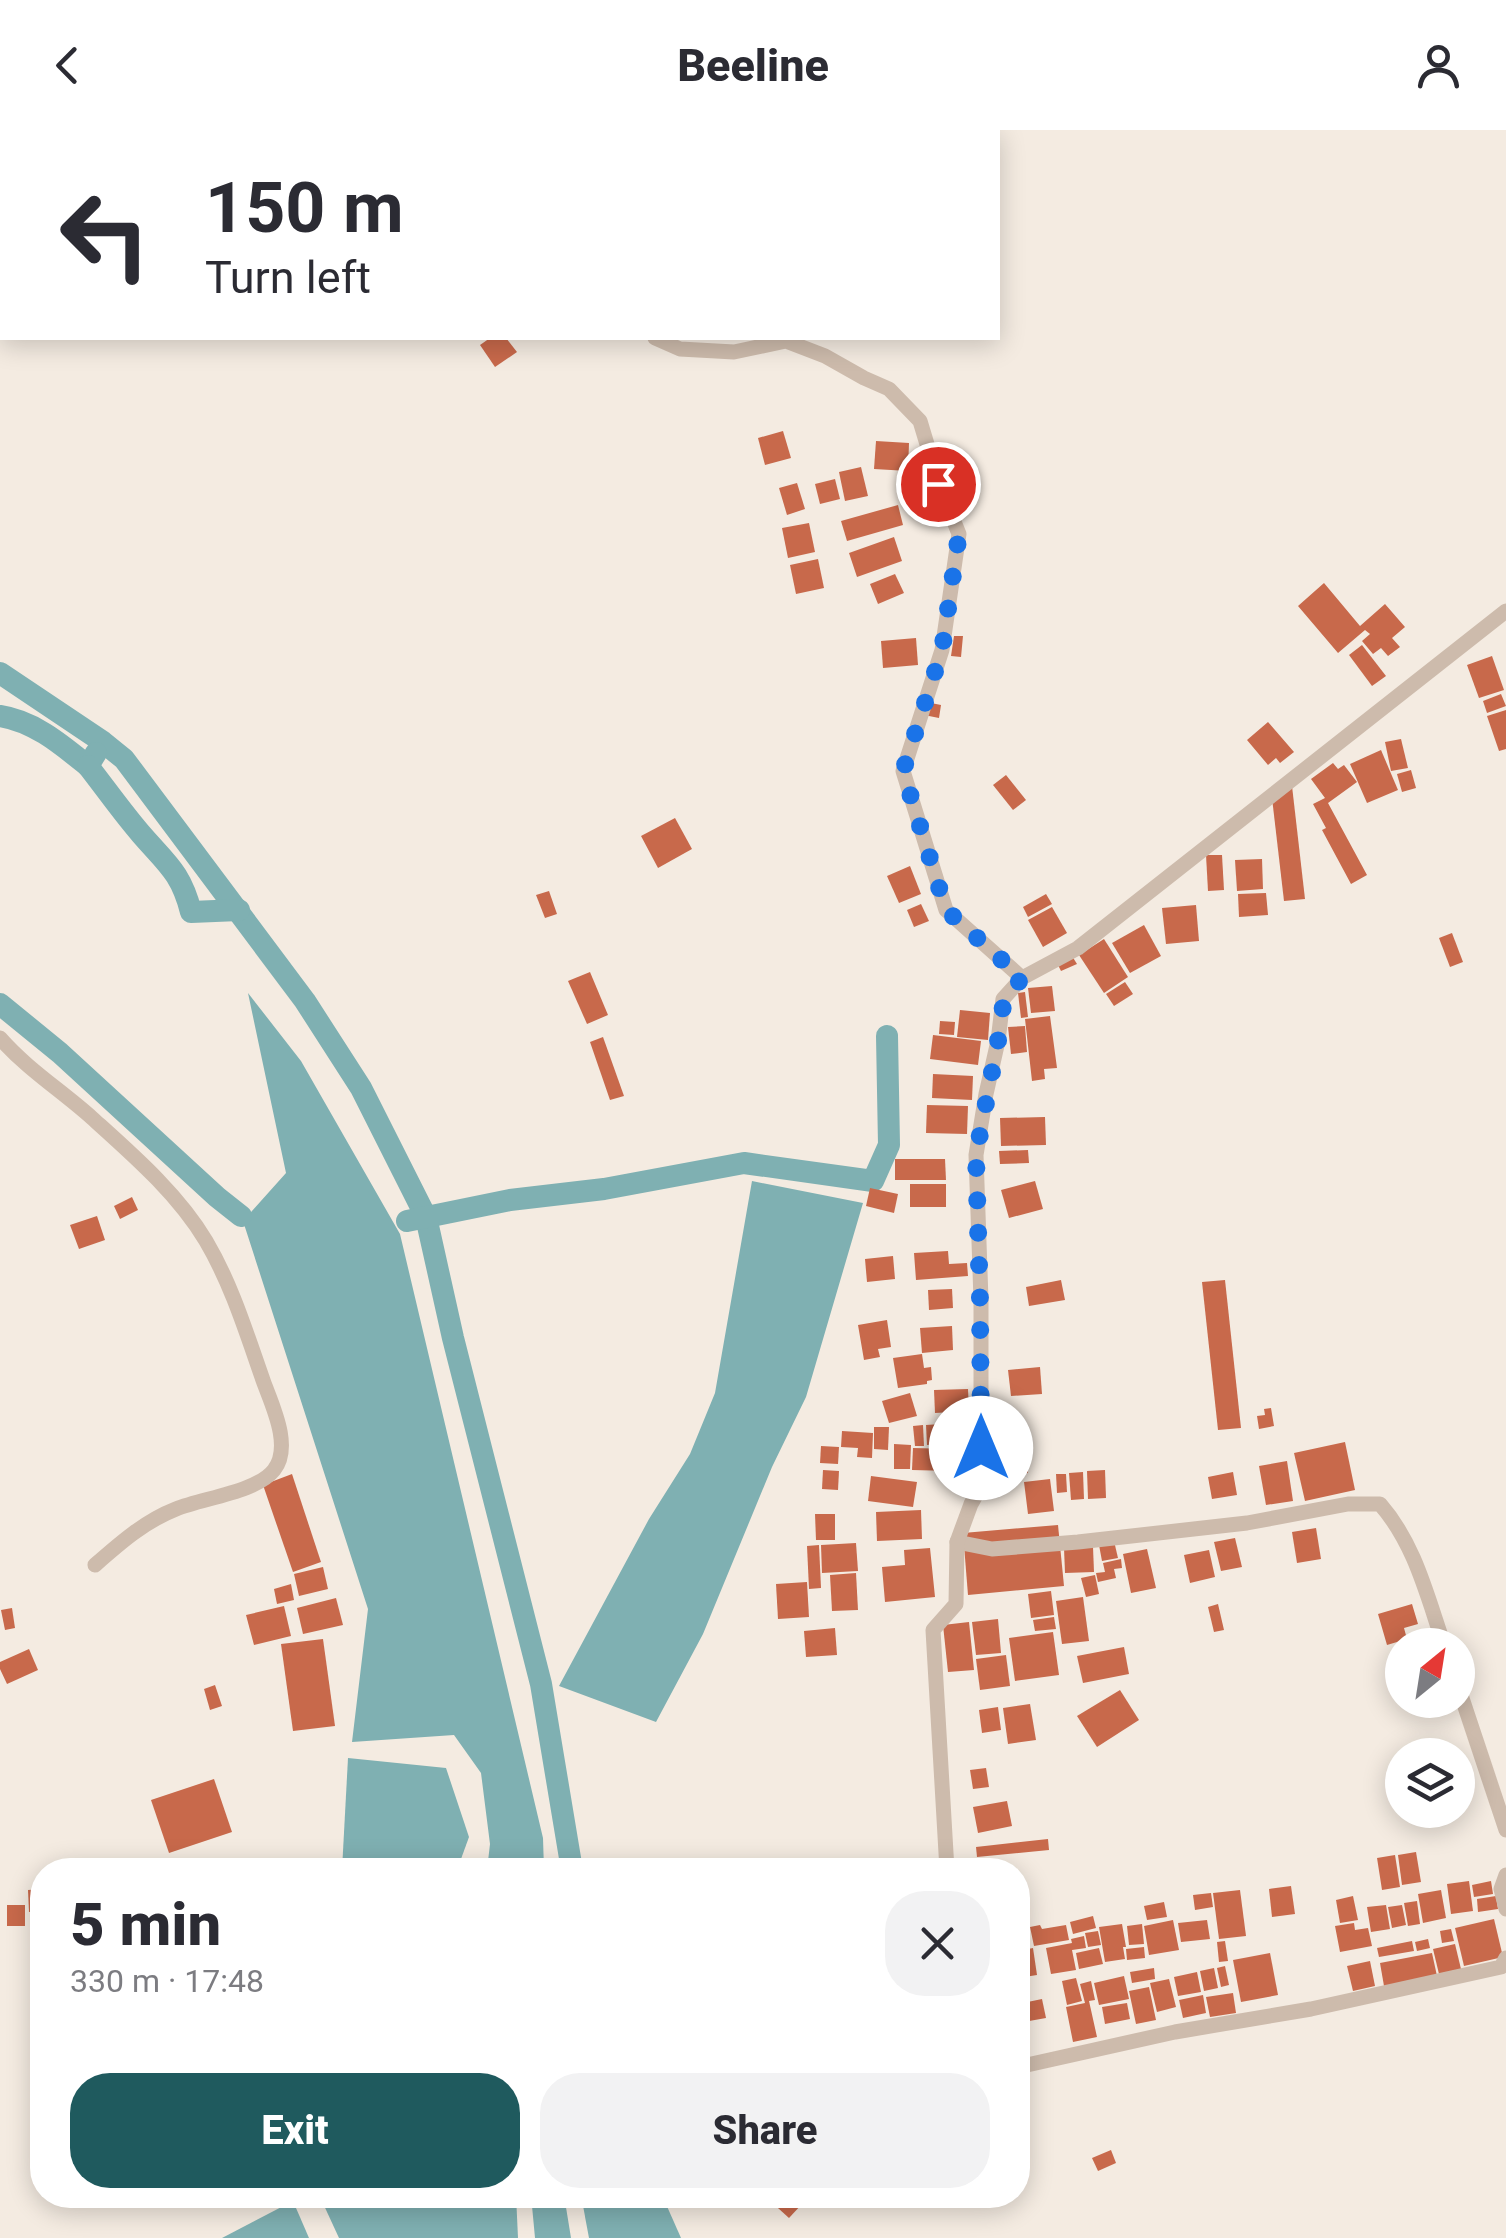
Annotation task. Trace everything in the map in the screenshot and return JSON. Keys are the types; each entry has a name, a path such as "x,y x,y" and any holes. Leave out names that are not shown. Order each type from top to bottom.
{"street":[{"path":"660,340 680,349 734,352 786,340 889,388 920,421 938,484 959,534 942,650 903,771 946,910 1022,978"},
{"path":"946,1858 932,1630 956,1604 957,1542 982,1486 976,1155 1004,999 1022,978 1078,948 1506,611"},
{"path":"0,1038 14,1055 90,1117 163,1185 197,1228 228,1285 280,1435 281,1456 271,1474 258,1483 173,1510 130,1534 95,1565"},
{"path":"957,1542 992,1549 1078,1542 1247,1523 1348,1504 1380,1504 1413,1553 1438,1628"},
{"path":"1469,1718 1506,1830"},
{"path":"1506,1875 1502,1889 1506,1909"},
{"path":"1030,2064 1174,2032 1312,2009 1504,1962 1506,1984"}],"water":[{"path":"248,993 301,1061 400,1234 543,1838 544,1858 488,1858 481,1773 454,1735 352,1742 368,1609 243,1221 286,1173"},
{"path":"752,1181 863,1203 806,1397 772,1467 703,1634 656,1722 559,1686 649,1519 690,1454 715,1393"},
{"path":"348,1758 446,1768 469,1837 461,1858 343,1858"},
{"path":"280,2208 296,2208 309,2238 222,2238"},
{"path":"325,2208 517,2208 518,2238 339,2238"},
{"path":"532,2208 566,2208 571,2238 535,2238"},
{"path":"583,2208 668,2208 681,2238 589,2238"}],"building":[{"path":"487,340 508,340 517,352 495,367 480,345"},
{"path":"783,431 791,458 765,465 758,438"},
{"path":"876,441 909,443 908,471 874,469"},
{"path":"861,467 868,496 845,501 839,472"},
{"path":"835,479 840,499 820,504 815,484"},
{"path":"797,483 805,509 787,515 779,488"},
{"path":"898,505 903,525 847,541 841,521"},
{"path":"809,523 815,552 788,558 782,528"},
{"path":"894,537 902,561 857,577 849,553"},
{"path":"818,559 824,588 796,594 790,565"},
{"path":"895,574 904,593 878,604 870,584"},
{"path":"1324,583 1360,626 1385,604 1405,627 1392,638 1400,647 1388,656 1381,648 1373,654 1362,641 1370,634 1365,630 1338,653 1298,606"},
{"path":"954,636 963,636 961,657 951,656"},
{"path":"916,638 918,665 883,668 881,641"},
{"path":"1362,645 1386,676 1372,686 1349,655"},
{"path":"1492,656 1504,690 1479,698 1467,665"},
{"path":"1501,694 1506,706 1487,713 1483,701"},
{"path":"926,702 941,705 939,718 924,715"},
{"path":"1506,710 1506,749 1499,751 1487,716"},
{"path":"1268,722 1294,752 1280,763 1276,758 1268,765 1247,740"},
{"path":"1401,739 1408,768 1391,771 1385,742"},
{"path":"1381,750 1398,790 1367,803 1350,764"},
{"path":"1333,763 1338,769 1344,765 1357,782 1328,803 1367,875 1351,884 1322,830 1326,828 1313,804 1325,798 1311,779"},
{"path":"1411,770 1416,788 1402,792 1397,774"},
{"path":"1006,775 1026,800 1013,810 993,785"},
{"path":"1292,786 1305,899 1284,901 1272,798"},
{"path":"675,818 692,849 658,868 641,836"},
{"path":"1206,855 1222,855 1224,890 1208,891"},
{"path":"1262,859 1263,889 1237,891 1235,860"},
{"path":"910,866 921,894 899,903 887,876"},
{"path":"549,891 557,914 545,918 536,895"},
{"path":"1266,893 1268,915 1239,917 1238,894"},
{"path":"1046,894 1052,904 1028,917 1023,907"},
{"path":"921,904 929,921 914,927 907,910"},
{"path":"1196,905 1199,941 1166,944 1162,908"},
{"path":"1052,907 1067,933 1043,947 1028,920"},
{"path":"1144,925 1161,956 1130,973 1112,943"},
{"path":"1452,933 1463,962 1450,967 1439,938"},
{"path":"1104,939 1128,977 1104,993 1079,955"},
{"path":"1072,956 1077,964 1061,971 1057,963"},
{"path":"590,972 608,1015 587,1024 568,981"},
{"path":"1125,982 1133,994 1114,1006 1106,994"},
{"path":"1052,986 1055,1011 1031,1013 1028,988"},
{"path":"1025,992 1028,1017 1021,1018 1018,993"},
{"path":"960,1010 990,1013 988,1040 957,1037"},
{"path":"1050,1016 1057,1068 1044,1069 1045,1079 1032,1081 1025,1019"},
{"path":"940,1021 955,1022 954,1035 939,1034"},
{"path":"1025,1026 1027,1052 1011,1054 1008,1027"},
{"path":"933,1035 981,1041 978,1065 930,1059"},
{"path":"603,1037 624,1096 610,1100 590,1042"},
{"path":"933,1074 973,1076 972,1100 932,1098"},
{"path":"927,1105 968,1106 967,1134 926,1133"},
{"path":"1045,1117 1046,1145 1001,1146 1000,1118"},
{"path":"1028,1150 1029,1163 1000,1164 999,1151"},
{"path":"895,1159 945,1159 946,1180 895,1180"},
{"path":"1035,1181 1043,1209 1009,1218 1001,1190"},
{"path":"910,1184 946,1184 946,1207 910,1207"},
{"path":"870,1188 898,1194 894,1213 866,1206"},
{"path":"132,1197 138,1210 120,1219 114,1206"},
{"path":"97,1216 105,1240 79,1249 70,1225"},
{"path":"948,1251 949,1264 967,1263 968,1276 916,1280 914,1253"},
{"path":"893,1256 895,1279 867,1282 865,1259"},
{"path":"1061,1280 1065,1300 1029,1306 1026,1287"},
{"path":"1225,1280 1241,1428 1218,1430 1202,1282"},
{"path":"952,1289 953,1308 929,1310 928,1290"},
{"path":"887,1320 891,1347 878,1349 880,1357 864,1360 858,1325"},
{"path":"952,1326 953,1350 922,1353 920,1328"},
{"path":"922,1354 924,1368 931,1367 932,1380 898,1388 893,1358"},
{"path":"1040,1367 1042,1394 1011,1396 1008,1370"},
{"path":"968,1389 969,1411 935,1413 934,1390"},
{"path":"910,1393 917,1416 889,1423 882,1401"},
{"path":"1271,1408 1274,1426 1259,1429 1257,1416 1265,1415 1264,1409"},
{"path":"957,1423 958,1443 927,1445 926,1425"},
{"path":"923,1425 924,1446 915,1446 913,1426"},
{"path":"874,1427 889,1427 888,1450 874,1449"},
{"path":"842,1431 873,1433 872,1458 857,1457 858,1448 841,1447"},
{"path":"1345,1442 1355,1490 1305,1501 1294,1453"},
{"path":"894,1444 911,1445 910,1469 894,1469"},
{"path":"821,1446 839,1447 838,1464 820,1463"},
{"path":"913,1448 953,1449 952,1471 912,1470"},
{"path":"1026,1452 1028,1473 994,1477 992,1455"},
{"path":"1287,1461 1293,1501 1266,1505 1259,1466"},
{"path":"823,1470 839,1471 838,1490 822,1489"},
{"path":"1105,1470 1106,1498 1088,1499 1087,1471"},
{"path":"1083,1472 1084,1499 1071,1500 1069,1473"},
{"path":"1233,1472 1237,1495 1212,1499 1208,1477"},
{"path":"292,1474 321,1562 293,1572 263,1485"},
{"path":"1056,1474 1066,1474 1067,1492 1057,1493"},
{"path":"871,1476 917,1482 913,1507 868,1501"},
{"path":"1050,1479 1054,1511 1028,1514 1024,1482"},
{"path":"921,1510 922,1539 877,1541 876,1512"},
{"path":"815,1514 835,1514 835,1540 816,1540"},
{"path":"1058,1525 1064,1586 968,1595 963,1533"},
{"path":"1316,1528 1321,1559 1297,1563 1292,1532"},
{"path":"1235,1538 1242,1567 1221,1571 1214,1542"},
{"path":"1114,1541 1118,1558 1102,1561 1099,1545"},
{"path":"856,1543 858,1571 822,1573 821,1545"},
{"path":"819,1545 821,1588 809,1589 807,1546"},
{"path":"1093,1547 1094,1572 1065,1573 1064,1548"},
{"path":"930,1548 935,1597 885,1602 882,1567 905,1565 904,1550"},
{"path":"1147,1549 1156,1588 1131,1593 1123,1554"},
{"path":"1209,1550 1215,1577 1190,1583 1184,1555"},
{"path":"1121,1559 1122,1568 1114,1569 1116,1578 1098,1582 1096,1573 1105,1572 1103,1563"},
{"path":"323,1567 328,1589 299,1596 294,1574"},
{"path":"856,1573 858,1610 832,1611 830,1575"},
{"path":"1095,1575 1099,1594 1086,1597 1081,1578"},
{"path":"807,1582 809,1617 778,1619 776,1584"},
{"path":"291,1584 294,1600 277,1604 274,1589"},
{"path":"1051,1591 1054,1615 1031,1618 1028,1594"},
{"path":"1083,1597 1089,1641 1062,1644 1056,1601"},
{"path":"336,1598 343,1625 303,1634 297,1608"},
{"path":"1218,1604 1224,1630 1214,1632 1208,1607"},
{"path":"1412,1604 1418,1624 1385,1628 1385,1638 1378,1614"},
{"path":"284,1606 291,1636 254,1645 246,1615"},
{"path":"12,1608 15,1628 5,1630 1,1610"},
{"path":"1054,1617 1056,1629 1035,1631 1033,1620"},
{"path":"998,1619 1001,1653 976,1655 972,1622"},
{"path":"969,1622 974,1670 948,1672 943,1625"},
{"path":"835,1628 837,1655 806,1657 804,1631"},
{"path":"1053,1632 1059,1675 1015,1681 1009,1638"},
{"path":"323,1639 335,1726 293,1731 281,1644"},
{"path":"1124,1647 1129,1674 1083,1683 1077,1656"},
{"path":"29,1649 38,1670 7,1684 0,1662"},
{"path":"1006,1655 1010,1686 980,1690 976,1659"},
{"path":"215,1685 222,1706 210,1710 204,1689"},
{"path":"1120,1690 1139,1720 1097,1747 1077,1716"},
{"path":"1030,1704 1036,1740 1008,1744 1003,1708"},
{"path":"998,1707 1001,1730 982,1733 979,1710"},
{"path":"986,1768 989,1787 973,1789 970,1770"},
{"path":"214,1779 232,1832 169,1853 151,1800"},
{"path":"1007,1801 1012,1826 978,1833 973,1807"},
{"path":"1048,1839 1049,1850 977,1857 976,1847"},
{"path":"1416,1852 1421,1882 1402,1885 1398,1855"},
{"path":"1395,1855 1400,1887 1382,1890 1377,1858"},
{"path":"1469,1881 1473,1911 1451,1914 1447,1884"},
{"path":"1491,1881 1493,1894 1474,1897 1472,1885"},
{"path":"1291,1886 1295,1914 1272,1917 1269,1889"},
{"path":"1240,1890 1246,1936 1219,1939 1213,1893"},
{"path":"1441,1890 1446,1918 1423,1923 1418,1894"},
{"path":"1211,1893 1213,1907 1195,1910 1193,1895"},
{"path":"1353,1896 1358,1920 1340,1923 1336,1900"},
{"path":"1496,1896 1498,1909 1478,1912 1477,1899"},
{"path":"1417,1901 1420,1924 1408,1926 1404,1903"},
{"path":"1164,1902 1167,1917 1147,1920 1144,1906"},
{"path":"7,1905 25,1905 25,1926 7,1926"},
{"path":"1386,1905 1390,1929 1371,1932 1367,1907"},
{"path":"1402,1905 1406,1925 1392,1928 1388,1907"},
{"path":"1093,1916 1096,1928 1073,1934 1070,1922"},
{"path":"1494,1919 1503,1957 1464,1966 1455,1928"},
{"path":"1173,1920 1179,1950 1149,1955 1144,1926"},
{"path":"1207,1920 1210,1939 1181,1942 1178,1923"},
{"path":"1354,1923 1355,1930 1368,1928 1372,1946 1340,1952 1335,1926"},
{"path":"1122,1924 1125,1959 1105,1962 1099,1927"},
{"path":"1142,1924 1144,1944 1129,1945 1127,1926"},
{"path":"1040,1925 1042,1929 1066,1925 1069,1940 1034,1946 1030,1927"},
{"path":"1451,1929 1454,1941 1442,1943 1440,1931"},
{"path":"1098,1931 1101,1945 1088,1947 1085,1933"},
{"path":"1084,1936 1086,1948 1072,1950 1076,1970 1051,1974 1046,1948 1072,1943 1071,1939"},
{"path":"1428,1939 1430,1948 1417,1951 1415,1942"},
{"path":"1225,1941 1228,1961 1219,1962 1217,1942"},
{"path":"1412,1941 1414,1951 1379,1957 1377,1948"},
{"path":"1455,1944 1461,1969 1439,1974 1433,1949"},
{"path":"1144,1947 1145,1958 1127,1960 1126,1949"},
{"path":"1033,1948 1037,1975 1030,1976"},
{"path":"1099,1948 1103,1964 1079,1969 1076,1953"},
{"path":"1270,1953 1278,1995 1241,2002 1233,1960"},
{"path":"1432,1953 1437,1976 1384,1986 1380,1963"},
{"path":"1370,1961 1375,1986 1353,1991 1347,1966"},
{"path":"1225,1966 1229,1985 1221,1987 1217,1968"},
{"path":"1154,1968 1155,1979 1132,1983 1130,1972"},
{"path":"1214,1968 1218,1988 1204,1991 1200,1971"},
{"path":"1197,1972 1201,1992 1178,1996 1174,1977"},
{"path":"1124,1976 1129,1999 1099,2005 1094,1983"},
{"path":"1076,1978 1082,2001 1067,2005 1062,1981"},
{"path":"1169,1979 1176,2007 1157,2012 1150,1983"},
{"path":"1091,1981 1095,2000 1089,2001 1097,2037 1073,2042 1066,2007 1085,2003 1080,1984"},
{"path":"1149,1987 1156,2020 1136,2024 1129,1991"},
{"path":"1233,1993 1236,2013 1210,2017 1206,1997"},
{"path":"1203,1995 1206,2013 1183,2018 1179,2000"},
{"path":"1042,1999 1046,2018 1030,2021 1030,2002"},
{"path":"1127,2003 1130,2019 1105,2024 1102,2007"},
{"path":"1111,2150 1116,2163 1098,2171 1092,2158"},
{"path":"778,2208 798,2208 789,2218"}],"waterway":[{"path":"0,673 124,759 305,1001 361,1088 426,1217 541,1684 570,1858"},
{"path":"0,716 36,728 88,766 96,753"},
{"path":"88,766 172,869 191,912 239,910"},
{"path":"0,1004 241,1216"},
{"path":"407,1221 510,1200 604,1189 744,1163 873,1181 889,1145 887,1036"}],"route":[{"path":"938,484 959,534 942,650 903,771 946,910 1022,978 1004,999 976,1155 981,1448"}]}
